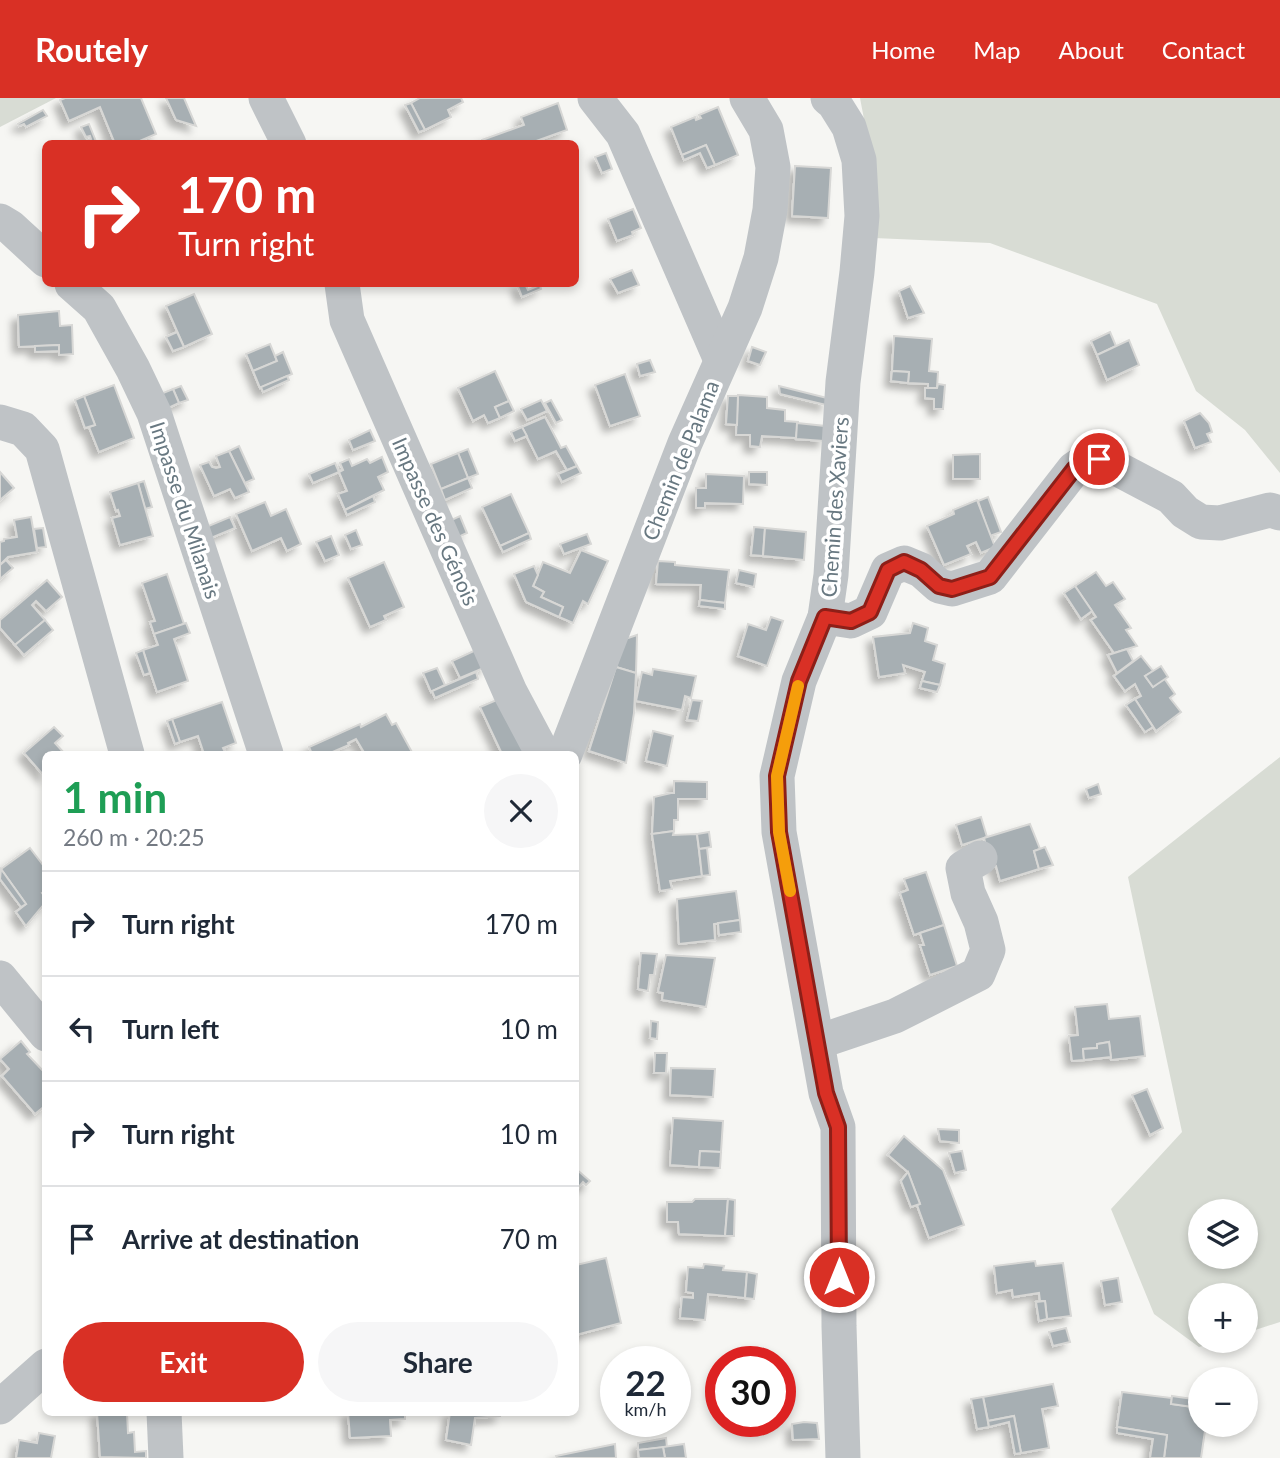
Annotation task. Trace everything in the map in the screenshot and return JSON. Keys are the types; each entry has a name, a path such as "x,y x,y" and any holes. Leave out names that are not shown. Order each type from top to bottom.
{"street":[{"path":"266,98 287,140"},
{"name":"Chemin de Palama","path":"566,751 685,443 721,360 623,134 595,98"},
{"path":"721,360 745,308 761,258 770,210 773,167 766,130 747,98"},
{"name":"Chemin des Xaviers","path":"828,98 849,127 859,160 862,216 844,382 831,575 825,617 799,681 777,776 779,832 826,1093 838,1127 843,1458"},
{"path":"0,221 42,256"},
{"name":"Impasse du Milanais","path":"75,287 99,308 134,369 154,413 264,751"},
{"name":"Impasse des Génois","path":"342,287 347,320 510,692 541,751"},
{"path":"0,422 23,429 42,449 126,751"},
{"path":"825,617 851,621 870,612 888,570 904,562 921,570 939,586 952,589 990,577 1074,469 1086,461 1099,459 1171,497 1185,512 1201,522 1220,523 1270,510 1280,513"},
{"path":"818,1042 895,1016 978,974 988,950 981,922 968,893 963,868 980,858"},
{"path":"0,978 42,1029"},
{"path":"0,1407 42,1370"},
{"path":"164,1416 166,1458"}],"shaded area":[{"path":"0,98 56,98 0,127"},
{"path":"860,98 1280,98 1280,473 1245,430 1196,391 1157,304 990,243 874,238 875,177"},
{"path":"1280,757 1280,1322 1258,1329 1258,1283 1188,1283 1188,1339 1154,1314 1111,1209 1182,1132 1128,877"}],"building":[{"path":"141,98 156,134 142,140 113,140 100,107 69,121 60,100"},
{"path":"166,98 184,98 196,126 176,120"},
{"path":"420,98 461,98 463,102 448,110 451,117 425,130 411,103"},
{"path":"411,103 425,130 419,132 405,105"},
{"path":"558,103 567,130 539,140 482,140 524,125 521,117"},
{"path":"718,107 738,155 715,165 706,145 682,155 671,127 695,117 696,120 701,118 699,115"},
{"path":"43,110 47,116 26,127 24,124 19,126 18,124"},
{"path":"89,124 95,140 89,140 90,136 86,137 81,127"},
{"path":"706,145 715,165 707,168 700,153 684,160 682,155"},
{"path":"606,153 612,169 602,173 595,157"},
{"path":"795,166 831,168 828,218 792,216"},
{"path":"633,209 641,228 632,232 633,235 617,241 608,219"},
{"path":"632,270 639,285 618,293 610,279"},
{"path":"910,286 924,313 908,318 899,291"},
{"path":"518,287 526,287 528,290 540,287 541,289 522,297"},
{"path":"194,294 212,334 184,347 166,306"},
{"path":"59,311 60,326 72,325 73,354 59,355 59,345 19,347 18,315"},
{"path":"177,332 184,347 173,351 166,337"},
{"path":"1110,332 1116,346 1097,355 1091,341"},
{"path":"894,336 932,339 929,371 938,372 937,388 928,388 928,384 908,383 909,372 892,371"},
{"path":"1129,340 1139,365 1107,380 1097,355"},
{"path":"270,344 277,361 253,371 246,354"},
{"path":"59,345 59,351 35,352 35,346"},
{"path":"752,347 766,352 760,365 748,361"},
{"path":"283,352 292,374 260,388 253,371 277,361 275,356"},
{"path":"650,360 655,372 640,376 637,364"},
{"path":"495,371 509,401 495,407 500,418 488,423 484,415 473,421 458,388"},
{"path":"892,371 909,372 908,383 891,381"},
{"path":"625,374 640,416 610,426 595,385"},
{"path":"287,376 289,380 263,392 261,387"},
{"path":"938,384 945,385 943,409 934,409 934,399 925,398 925,388 937,388"},
{"path":"114,385 134,438 99,452 89,427 95,425 84,396"},
{"path":"181,386 188,400 179,403 173,389"},
{"path":"779,386 827,398 826,405 780,394"},
{"path":"173,389 179,403 164,410 158,395"},
{"path":"738,395 767,397 767,408 785,410 785,421 798,422 796,438 762,436 760,447 750,446 750,435 736,435"},
{"path":"84,396 95,425 85,428 75,400"},
{"path":"728,396 738,396 737,425 726,424"},
{"path":"541,400 547,411 527,420 521,409"},
{"path":"551,400 562,420 556,423 545,403"},
{"path":"509,401 514,411 500,418 495,407"},
{"path":"1200,413 1209,423 1212,432 1207,434 1211,442 1195,448 1184,421"},
{"path":"545,417 561,448 566,446 577,466 567,470 556,451 538,459 522,427"},
{"path":"797,423 825,426 824,441 796,439"},
{"path":"522,427 527,436 515,441 511,432"},
{"path":"370,430 375,441 353,450 349,440"},
{"path":"239,446 254,479 245,483 229,451"},
{"path":"468,449 478,474 468,478 458,453"},
{"path":"229,451 249,492 235,498 230,489 214,496 200,465 209,462 212,467 220,467 216,456"},
{"path":"458,453 468,478 441,489 431,464"},
{"path":"980,454 980,479 953,479 953,455"},
{"path":"382,457 388,472 378,477 384,490 345,510 338,494 347,491 339,472 343,470 340,463 349,459 352,466 367,459 370,463"},
{"path":"335,463 339,472 313,483 309,474"},
{"path":"577,466 581,473 562,482 558,474"},
{"path":"0,472 14,488 0,500"},
{"path":"749,472 767,472 767,485 749,484"},
{"path":"706,474 744,476 743,504 705,503 705,508 696,508 696,488 706,488"},
{"path":"468,478 472,488 445,500 441,489"},
{"path":"144,481 152,507 145,509 138,483"},
{"path":"138,483 153,536 120,545 112,518 120,516 110,492"},
{"path":"511,494 529,533 500,546 482,507"},
{"path":"373,496 375,502 347,515 345,510"},
{"path":"988,497 1001,532 990,536 978,501"},
{"path":"977,500 995,547 981,553 976,542 967,546 971,554 944,565 927,526 954,514 953,510"},
{"path":"265,502 271,516 286,509 301,544 287,551 281,538 252,551 236,514"},
{"path":"460,516 467,533 454,539 447,522"},
{"path":"31,517 37,552 8,557 0,565 0,542 17,537 14,520"},
{"path":"230,517 235,528 211,538 206,527"},
{"path":"754,527 765,528 763,556 751,555"},
{"path":"43,528 46,547 37,548 34,529"},
{"path":"765,528 806,532 804,560 763,556"},
{"path":"356,530 362,545 351,549 345,535"},
{"path":"529,533 531,539 503,552 500,546"},
{"path":"587,534 591,544 564,554 560,544"},
{"path":"331,536 339,555 325,561 316,542"},
{"path":"581,550 608,561 588,604 583,601 573,623 559,617 563,607 541,597 544,592 533,586 543,562 570,573"},
{"path":"6,560 13,568 0,579 0,565"},
{"path":"658,561 729,570 725,603 700,600 701,585 656,584"},
{"path":"384,562 404,607 384,616 386,620 370,627 348,578"},
{"path":"534,566 538,575 533,586 544,592 541,597 563,607 559,617 526,602 514,574"},
{"path":"739,570 756,574 754,587 736,583"},
{"path":"1096,572 1106,586 1113,582 1125,599 1115,605 1131,628 1126,630 1137,646 1114,653 1091,620 1096,617 1075,586"},
{"path":"167,574 184,624 154,634 150,622 155,621 142,583"},
{"path":"47,580 62,597 46,611 36,601 32,605 45,620 15,645 0,628 0,620"},
{"path":"1075,586 1092,611 1081,619 1064,593"},
{"path":"700,600 725,603 725,609 699,606"},
{"path":"771,617 783,621 767,666 738,656 748,624 766,630"},
{"path":"45,620 53,630 24,655 15,645"},
{"path":"186,623 190,633 174,639 188,681 157,692 143,650 158,645 154,634"},
{"path":"913,623 928,628 925,641 937,645 933,660 945,664 940,685 922,681 925,672 903,665 905,673 879,677 873,637 910,633"},
{"path":"637,635 636,673 616,667 625,639"},
{"path":"478,649 486,667 460,678 452,661"},
{"path":"1127,649 1133,661 1117,673 1108,655"},
{"path":"143,650 150,673 144,675 136,653"},
{"path":"1141,656 1153,671 1145,676 1153,687 1164,678 1175,694 1170,698 1181,712 1156,731 1135,699 1141,696 1135,684 1125,691 1114,676"},
{"path":"1161,666 1168,677 1153,687 1145,676"},
{"path":"616,667 636,673 634,713 626,763 589,751"},
{"path":"437,668 445,685 431,692 423,673"},
{"path":"653,669 696,676 691,698 685,696 682,710 636,701 642,672 652,675"},
{"path":"476,672 478,679 435,698 432,691"},
{"path":"922,681 940,685 937,692 920,688"},
{"path":"506,696 531,751 501,751 480,707"},
{"path":"1135,699 1153,727 1145,732 1126,705"},
{"path":"692,700 702,701 698,721 687,720"},
{"path":"222,702 236,743 223,748 224,751 203,751 198,736 180,742 172,719"},
{"path":"386,714 392,725 396,723 411,751 363,751 356,739 335,751 311,751 309,747 360,724 361,727"},
{"path":"172,719 180,742 175,744 167,721"},
{"path":"54,727 63,736 55,743 62,751 42,751 42,774 24,753"},
{"path":"653,731 673,736 667,766 646,761"},
{"path":"674,781 707,782 707,799 678,799 678,820 674,820 674,831 652,834 654,797 674,793"},
{"path":"1098,784 1101,794 1089,798 1086,789"},
{"path":"981,817 987,837 962,845 956,825"},
{"path":"1030,824 1040,849 1034,851 1039,869 1000,881 996,866 992,867 984,838"},
{"path":"674,831 673,835 697,834 702,876 670,881 672,889 660,891 652,834"},
{"path":"709,832 711,847 699,849 697,834"},
{"path":"1045,847 1053,865 1039,869 1034,851"},
{"path":"30,848 42,864 42,907 26,926 16,912 26,904 1,869"},
{"path":"707,848 710,875 702,876 699,849"},
{"path":"1,869 26,904 21,907 0,879"},
{"path":"926,872 944,925 914,935 900,893 908,890 904,879"},
{"path":"736,891 740,920 714,924 715,940 679,944 677,899"},
{"path":"740,920 741,932 719,935 718,923"},
{"path":"944,925 957,966 930,975 920,945 924,945 920,933"},
{"path":"641,953 657,954 648,991 638,989"},
{"path":"666,955 715,958 706,1007 662,1000 663,993 658,992"},
{"path":"1107,1004 1109,1019 1140,1016 1145,1056 1111,1060 1109,1042 1097,1044 1097,1048 1083,1049 1084,1060 1072,1061 1069,1036 1078,1035 1075,1007"},
{"path":"651,1021 658,1022 657,1039 650,1038"},
{"path":"21,1041 30,1052 27,1054 42,1070 42,1108 35,1114 2,1076 9,1069 0,1059"},
{"path":"1109,1042 1111,1057 1084,1060 1083,1049 1097,1048 1097,1044"},
{"path":"655,1053 667,1053 666,1073 654,1073"},
{"path":"671,1068 715,1069 713,1097 670,1095"},
{"path":"1147,1089 1163,1128 1150,1135 1132,1095"},
{"path":"673,1118 723,1121 721,1152 700,1151 699,1167 670,1165"},
{"path":"938,1129 959,1130 959,1143 940,1141"},
{"path":"904,1136 943,1170 964,1225 929,1238 908,1172 888,1155"},
{"path":"700,1151 721,1152 720,1168 699,1167"},
{"path":"962,1151 966,1170 955,1173 949,1153"},
{"path":"579,1172 590,1181 586,1185 583,1182 579,1187"},
{"path":"908,1172 920,1204 911,1207 901,1181"},
{"path":"695,1199 728,1199 725,1236 679,1234 678,1222 667,1222 667,1202 692,1202"},
{"path":"728,1199 735,1200 734,1236 725,1236"},
{"path":"606,1258 621,1323 579,1334 579,1264"},
{"path":"1035,1261 1036,1266 1063,1263 1071,1316 1047,1319 1045,1301 1040,1301 1039,1293 1013,1297 1012,1290 997,1293 994,1266"},
{"path":"704,1264 724,1266 723,1270 747,1272 745,1298 708,1294 705,1320 680,1318 682,1297 693,1298 693,1293 686,1292 688,1267 703,1268"},
{"path":"747,1272 757,1274 754,1299 745,1298"},
{"path":"1118,1278 1122,1302 1105,1305 1101,1281"},
{"path":"1045,1301 1047,1319 1039,1321 1036,1302"},
{"path":"1066,1328 1070,1342 1053,1346 1049,1332"},
{"path":"1053,1384 1058,1406 1042,1409 1049,1448 1021,1453 1014,1416 988,1421 983,1397"},
{"path":"1122,1392 1172,1398 1171,1404 1188,1406 1188,1437 1204,1437 1201,1458 1164,1458 1167,1435 1117,1427"},
{"path":"1172,1396 1188,1398 1188,1406 1171,1404"},
{"path":"983,1397 989,1427 977,1429 971,1399"},
{"path":"97,1416 127,1416 128,1433 134,1432 135,1452 146,1451 146,1458 100,1457"},
{"path":"348,1416 405,1416 405,1419 390,1420 391,1436 350,1438"},
{"path":"449,1416 500,1416 475,1418 471,1445 446,1440"},
{"path":"1014,1416 1021,1453 1015,1454 1009,1422 989,1427 988,1421"},
{"path":"796,1423 817,1423 819,1439 793,1440 793,1437 796,1437"},
{"path":"1117,1427 1167,1435 1164,1458 1150,1458 1153,1439 1117,1433"},
{"path":"39,1433 55,1436 51,1458 16,1458 19,1440 37,1443"},
{"path":"666,1438 667,1447 638,1450 638,1443"},
{"path":"615,1444 616,1458 556,1456"},
{"path":"684,1444 686,1458 665,1458 663,1447"},
{"path":"663,1447 665,1458 639,1458 638,1450"}],"slow traffic":[{"path":"790,891 779,832 777,776 798,686"}],"route":[{"path":"839,1277 838,1127 826,1093 779,832 777,776 799,681 825,617 851,621 870,612 888,570 904,562 921,570 939,586 952,589 990,577 1074,469 1086,461 1099,459"}]}
